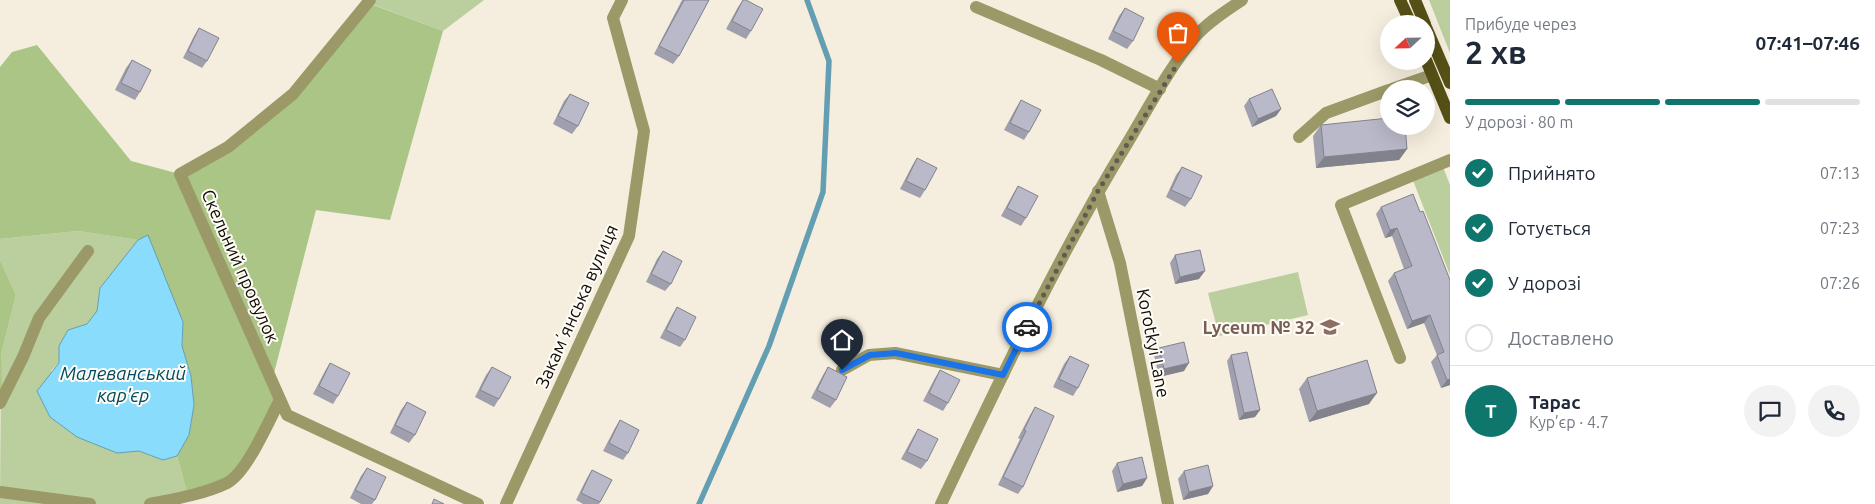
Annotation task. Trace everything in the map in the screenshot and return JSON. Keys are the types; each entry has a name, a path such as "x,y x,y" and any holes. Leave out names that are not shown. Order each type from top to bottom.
{"main road":[{"path":"1400,0 1406,15"},
{"path":"1415,0 1422,15"},
{"path":"1435,47 1450,84"},
{"path":"1430,70 1450,118"}],"street":[{"name":"Закамʼянська вулиця","path":"506,504 629,236 644,131 613,18 622,0"},
{"path":"941,504 1003,375 1098,191 1160,89 1195,37 1218,16 1242,0"},
{"name":"Скельний провулок","path":"369,2 293,94 228,147 180,174 287,415 478,504"},
{"path":"976,7 1102,60 1160,89"},
{"path":"1415,80 1432,74"},
{"path":"1299,137 1326,112 1380,93"},
{"path":"1400,358 1340,205 1450,160"},
{"name":"Korotkyi Lane","path":"1098,191 1120,263 1168,504"},
{"path":"0,403 23,357 39,318 88,251"},
{"path":"842,370 870,355 888,353 1003,375"},
{"path":"150,504 188,496 228,482 247,463 280,400"},
{"path":"0,492 90,504"}],"green space":[{"path":"361,0 484,0 443,31"},
{"path":"1429,0 1450,0 1450,53 1435,15"},
{"path":"368,3 443,31 390,220 316,210 272,381 280,400 229,482 188,496 177,456 189,435 194,405 191,376 182,346 183,322 148,236 138,240 78,231 0,239 0,67 12,52 37,45 131,161 180,174 293,94"},
{"path":"1443,167 1450,185 1450,275 1412,178"},
{"path":"78,231 138,240 100,288 97,311 87,324 68,330 59,346 59,363 51,371 117,453 139,451 163,460 177,456 188,496 149,504 0,504 1,355 16,295 0,260 0,239"},
{"path":"0,260 16,295 1,355 2,402 0,403"},
{"path":"1298,272 1308,315 1219,336 1208,293"}],"water":[{"name":"Малеванський кар'єр","path":"148,235 183,322 182,346 191,376 194,405 189,435 177,456 163,460 139,451 117,453 77,437 50,417 37,391 59,363 59,346 68,330 87,324 97,311 100,288 138,240"}],"building":[{"path":"684,0 709,0 679,56 659,46"},
{"path":"743,0 763,9 751,31 732,21"},
{"path":"1125,8 1144,18 1133,41 1113,31"},
{"path":"199,28 219,38 207,61 188,51"},
{"path":"132,60 151,70 140,92 121,83"},
{"path":"1272,89 1281,109 1258,119 1249,99"},
{"path":"570,94 589,103 578,126 558,116"},
{"path":"1021,100 1041,110 1029,132 1010,123"},
{"path":"1380,119 1380,135 1406,135 1407,149 1324,157 1321,125"},
{"path":"917,158 937,168 925,190 906,181"},
{"path":"1182,167 1202,176 1191,199 1171,190"},
{"path":"1018,186 1038,196 1026,218 1007,208"},
{"path":"1413,194 1420,212 1423,211 1450,280 1450,379 1447,380 1437,355 1444,352 1430,315 1412,321 1394,273 1412,266 1397,228 1390,230 1381,207"},
{"path":"1200,250 1205,271 1180,277 1175,255"},
{"path":"663,251 682,261 671,284 651,274"},
{"path":"677,307 696,317 685,340 666,330"},
{"path":"1184,342 1189,363 1164,369 1159,348"},
{"path":"1247,352 1260,410 1244,413 1231,355"},
{"path":"1070,356 1089,365 1078,388 1059,379"},
{"path":"1367,360 1377,393 1317,411 1307,378"},
{"path":"330,363 350,373 338,396 319,386"},
{"path":"492,367 511,377 499,399 480,390"},
{"path":"828,367 847,377 836,400 817,390"},
{"path":"940,370 960,380 948,403 929,393"},
{"path":"407,402 426,412 415,435 395,425"},
{"path":"1035,407 1054,416 1023,487 1003,477 1026,431 1024,430"},
{"path":"620,420 639,430 628,453 609,443"},
{"path":"918,429 938,439 927,461 907,452"},
{"path":"1142,457 1147,478 1123,484 1117,463"},
{"path":"1208,465 1213,486 1189,492 1184,471"},
{"path":"367,468 386,477 375,500 355,490"},
{"path":"592,470 612,480 600,502 581,493"},
{"path":"434,499 444,504 432,504"}],"waterway":[{"path":"699,504 769,346 823,192 829,61 807,0"}],"way so far":[{"path":"1027,327 1098,191 1178,63"}],"place":[{"name":"Lyceum № 32","path":"1330,327"}],"route":[{"path":"842,370 870,355 881,352 896,353 1003,375 1027,327"}]}
